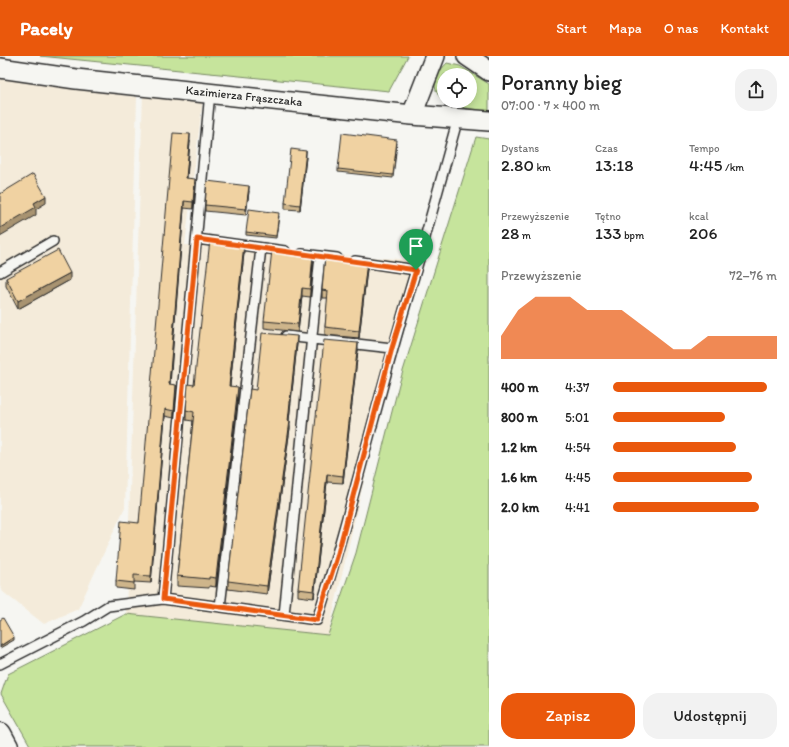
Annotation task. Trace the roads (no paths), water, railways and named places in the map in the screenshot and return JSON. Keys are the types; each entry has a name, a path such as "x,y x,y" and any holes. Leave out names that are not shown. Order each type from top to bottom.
{"street":[{"path":"412,114 435,56"},
{"path":"467,56 489,72"},
{"name":"Kazimierza Frąszczaka","path":"0,68 76,78 489,121"},
{"path":"0,734 7,747"}],"lane":[{"path":"163,599 210,92"},
{"path":"0,664 84,621 108,606 163,599 317,620 337,557 392,348 416,270 458,118"},
{"path":"197,239 416,270"},
{"path":"0,272 53,241"},
{"path":"220,607 255,333 261,248"},
{"path":"284,615 320,256"},
{"path":"274,335 392,348"}]}
